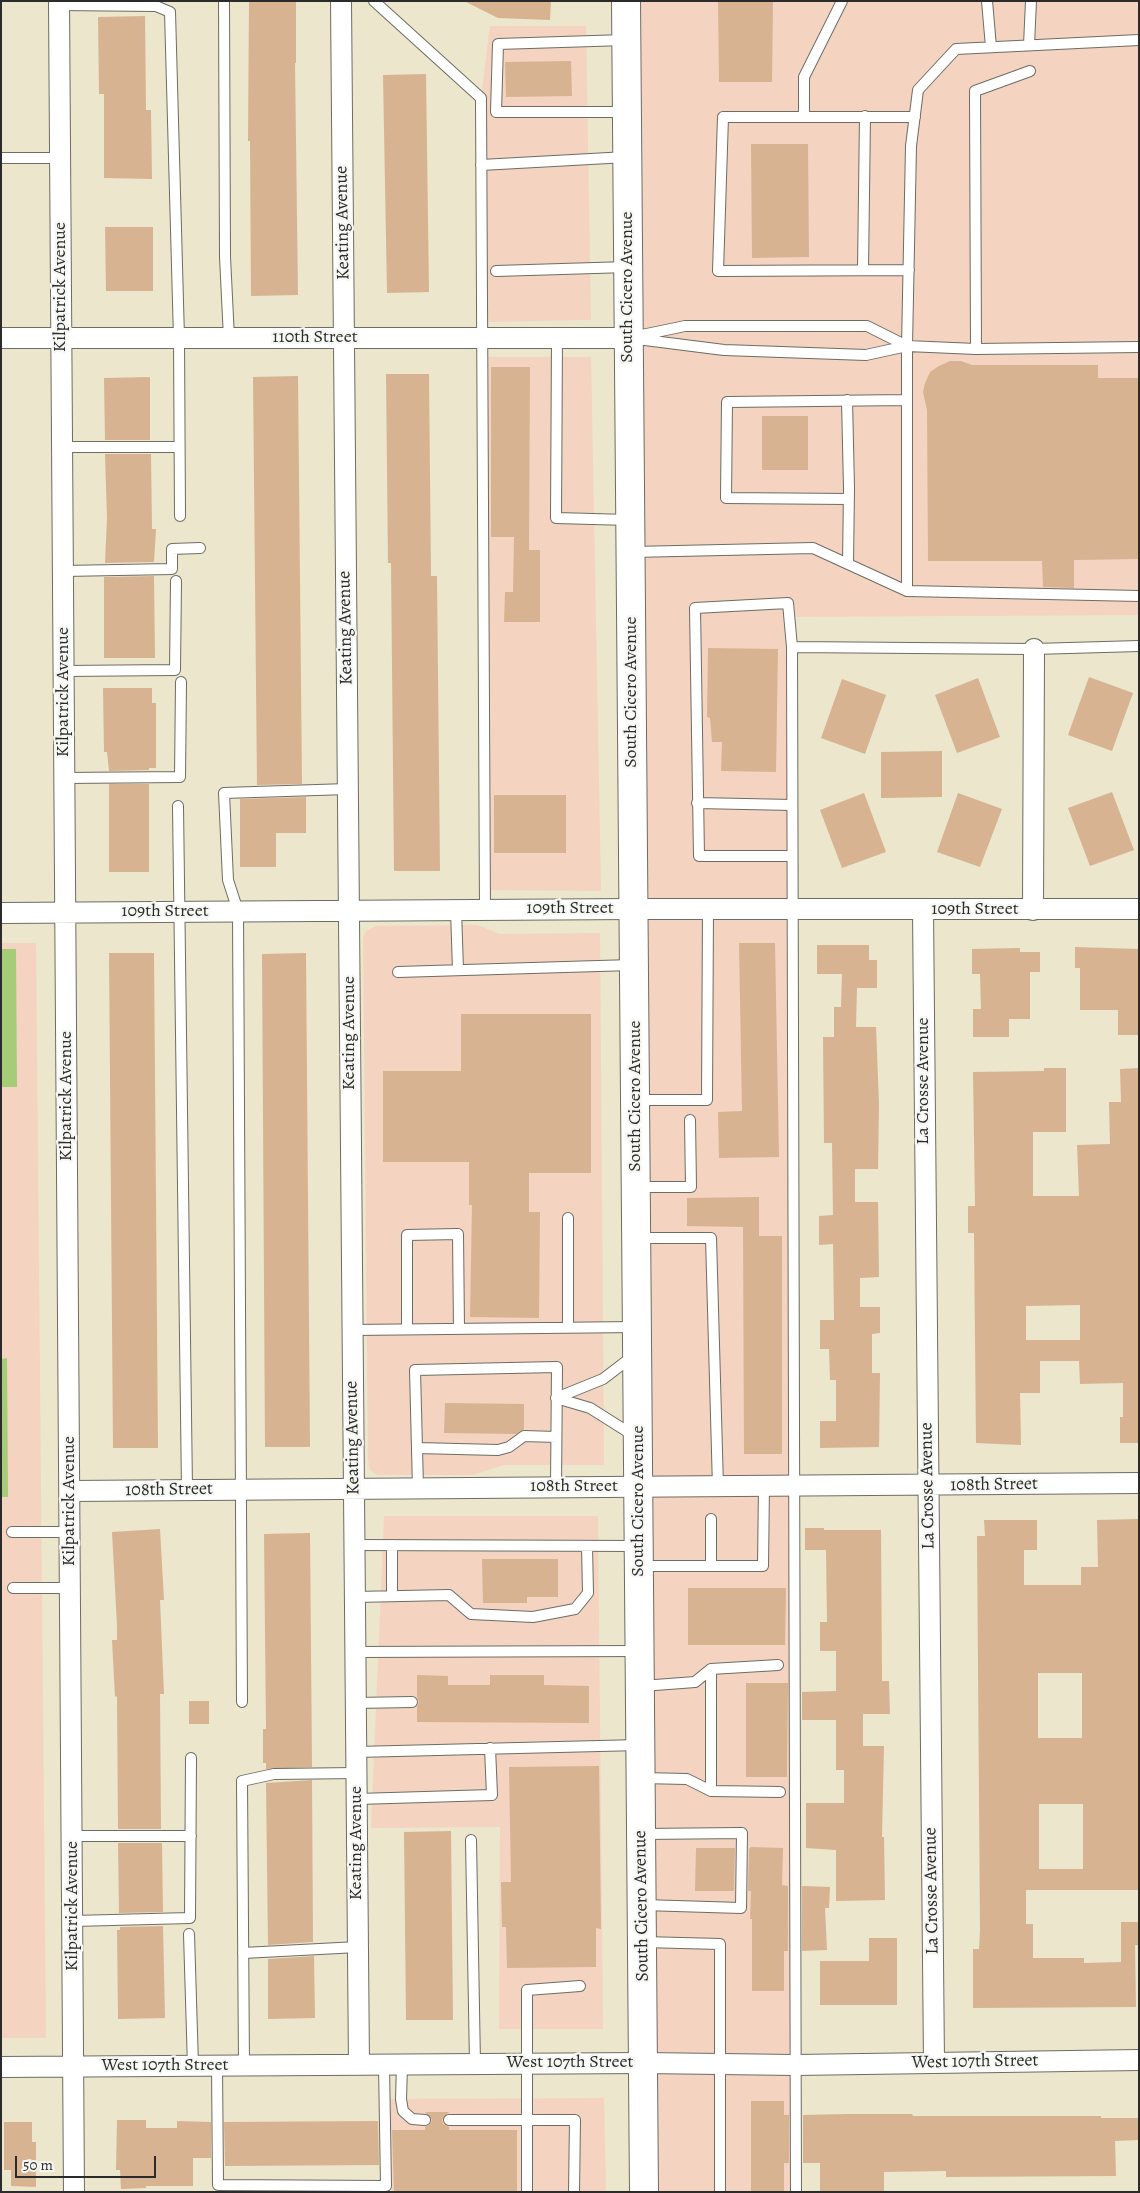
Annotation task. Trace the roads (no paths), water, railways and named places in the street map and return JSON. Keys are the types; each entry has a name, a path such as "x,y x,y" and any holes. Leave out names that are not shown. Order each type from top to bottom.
{"main road":[{"name":"South Cicero Avenue","path":"626,1 644,2192"}],"street":[{"name":"Keating Avenue","path":"341,1 359,2065"},
{"name":"Kilpatrick Avenue","path":"59,3 74,2192"},
{"name":"110th Street","path":"1,338 628,338"},
{"path":"1033,910 1034,649"},
{"name":"109th Street","path":"1,913 634,909 1139,910"},
{"name":"La Crosse Avenue","path":"923,910 934,2062"},
{"name":"108th Street","path":"70,1490 1139,1483"},
{"name":"West 107th Street","path":"1,2067 644,2063 795,2065 1139,2060"}],"lane":[{"path":"224,1 225,257 229,338"},
{"path":"374,1 480,98 485,910"},
{"path":"804,116 804,77 842,1"},
{"path":"987,1 991,47"},
{"path":"1029,45 1031,1"},
{"path":"59,3 156,6 170,12 179,338 180,516"},
{"path":"626,40 498,44 496,112 627,112"},
{"path":"907,591 907,346 911,146 918,90 956,48 1139,40"},
{"path":"976,349 975,91 1030,71"},
{"path":"863,270 865,116"},
{"path":"909,270 718,271 723,117 914,117"},
{"path":"481,165 627,157"},
{"path":"1,158 60,158"},
{"path":"496,271 628,267"},
{"path":"628,338 685,326 866,326 907,346"},
{"path":"557,338 556,518 630,520"},
{"path":"628,338 724,350 866,355 907,346 976,349 1139,347"},
{"path":"847,400 848,564"},
{"path":"849,499 726,498 727,402 907,400"},
{"path":"62,448 179,447"},
{"path":"63,571 172,569 172,549 200,548"},
{"path":"631,552 813,548 907,591 1139,596"},
{"path":"64,671 175,670 176,581"},
{"path":"792,856 698,856 695,608 788,603 792,647 796,2192"},
{"path":"792,647 1034,649 1139,646"},
{"path":"65,778 180,777 181,682"},
{"path":"242,1702 238,911 228,880 224,792 348,789"},
{"path":"697,803 792,805"},
{"path":"178,806 187,1489"},
{"path":"636,1100 707,1100 708,909"},
{"path":"456,910 458,970"},
{"path":"398,972 635,965"},
{"path":"637,1187 691,1187 690,1120"},
{"path":"568,1218 568,1327"},
{"path":"407,1329 407,1235 458,1234 459,1329"},
{"path":"637,1238 711,1238 718,1487"},
{"path":"352,1330 568,1327 638,1340"},
{"path":"556,1398 603,1379 638,1340"},
{"path":"418,1488 415,1370 556,1368 556,1487"},
{"path":"556,1398 590,1408 638,1439"},
{"path":"417,1448 498,1450 509,1447 524,1436 556,1437"},
{"path":"354,1545 587,1546 639,1556 711,1566 764,1566 764,1486"},
{"path":"711,1519 711,1566"},
{"path":"12,1532 70,1532"},
{"path":"392,1545 392,1596"},
{"path":"355,1597 449,1595 471,1614 533,1617 575,1609 588,1593 587,1546"},
{"path":"13,1588 70,1588"},
{"path":"355,1652 640,1651"},
{"path":"640,1686 695,1682 711,1668 778,1665"},
{"path":"711,1668 712,1791"},
{"path":"356,1703 412,1702"},
{"path":"356,1752 641,1745"},
{"path":"357,1799 492,1795 490,1748"},
{"path":"73,1921 190,1918 191,1758"},
{"path":"244,2066 242,1781 274,1774 356,1773"},
{"path":"641,1778 687,1779 712,1791 780,1792"},
{"path":"641,1834 742,1833 741,1908 642,1905"},
{"path":"72,1836 191,1836"},
{"path":"471,1840 475,2064"},
{"path":"189,1934 193,2066"},
{"path":"642,1942 720,1944 720,2192"},
{"path":"243,1952 358,1947"},
{"path":"527,2192 526,1990 580,1986"},
{"path":"217,2066 218,2185 386,2186 393,2064"},
{"path":"393,2064 403,2111 412,2120 425,2120"},
{"path":"449,2120 575,2120 574,2192"}]}
